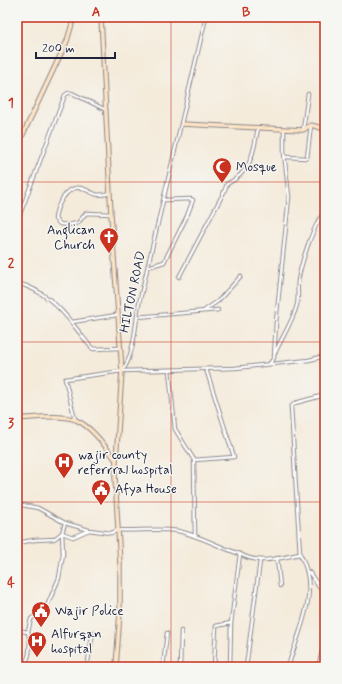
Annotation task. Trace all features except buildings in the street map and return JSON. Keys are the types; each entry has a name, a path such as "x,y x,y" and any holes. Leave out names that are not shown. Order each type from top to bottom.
{"highway":[{"path":"17,664 26,667"}],"street":[{"path":"17,147 67,41 74,17"},
{"path":"101,17 111,214 122,371 115,459 120,612 116,667"},
{"name":"HILTON ROAD","path":"122,371 125,368 132,346 148,267 206,17"},
{"path":"17,222 67,93 72,93 106,110"},
{"path":"303,130 308,94"},
{"path":"182,124 303,130 311,125 325,129"},
{"path":"285,157 307,158 311,125"},
{"path":"179,277 227,184 236,179 251,160 258,128"},
{"path":"274,358 276,322 289,197 284,128"},
{"path":"110,193 95,194 82,188 74,188 61,201 57,208 55,219 60,224 68,225 78,223 86,213 111,214"},
{"path":"148,267 162,264 164,262 193,200 190,198 164,200"},
{"path":"270,363 287,331 297,306 298,280 313,233 317,223 325,212"},
{"path":"200,311 207,309 218,301 241,276"},
{"path":"17,283 36,289 71,322 93,348 120,348"},
{"path":"137,317 218,310"},
{"path":"71,322 118,315"},
{"path":"75,420 65,379 122,371 206,369 309,360 325,356"},
{"path":"194,460 234,457 206,369"},
{"path":"169,370 175,429 194,460 195,536"},
{"path":"325,395 295,403 291,406 300,554 309,572 323,593 325,604"},
{"path":"17,419 53,417 75,420 89,429 115,459"},
{"path":"17,504 38,508 65,523 89,530 111,533 118,530 176,531 195,536 250,559 260,560 300,554"},
{"path":"26,667 30,641 28,632 31,619 47,606 59,578 63,554 62,533 65,523"},
{"path":"62,533 73,537 89,530"},
{"path":"17,543 54,539 62,533"},
{"path":"230,667 231,624 240,554"},
{"path":"277,558 280,586"},
{"path":"246,667 260,560"},
{"path":"288,667 310,593 309,572"},
{"path":"214,667 216,626 231,624"},
{"path":"318,667 324,644 325,626"},
{"path":"17,630 28,632"},
{"path":"180,631 180,667"},
{"path":"87,667 93,632"},
{"path":"163,667 167,633"}],"place":[{"name":"Mosque","path":"222,184"},
{"name":"Anglican Church","path":"109,254"},
{"name":"wajir county referrral hospital","path":"64,479"},
{"name":"Afya House","path":"101,506"},
{"name":"Wajir Police","path":"41,628"},
{"name":"Alfurqan hospital","path":"37,658"}]}
